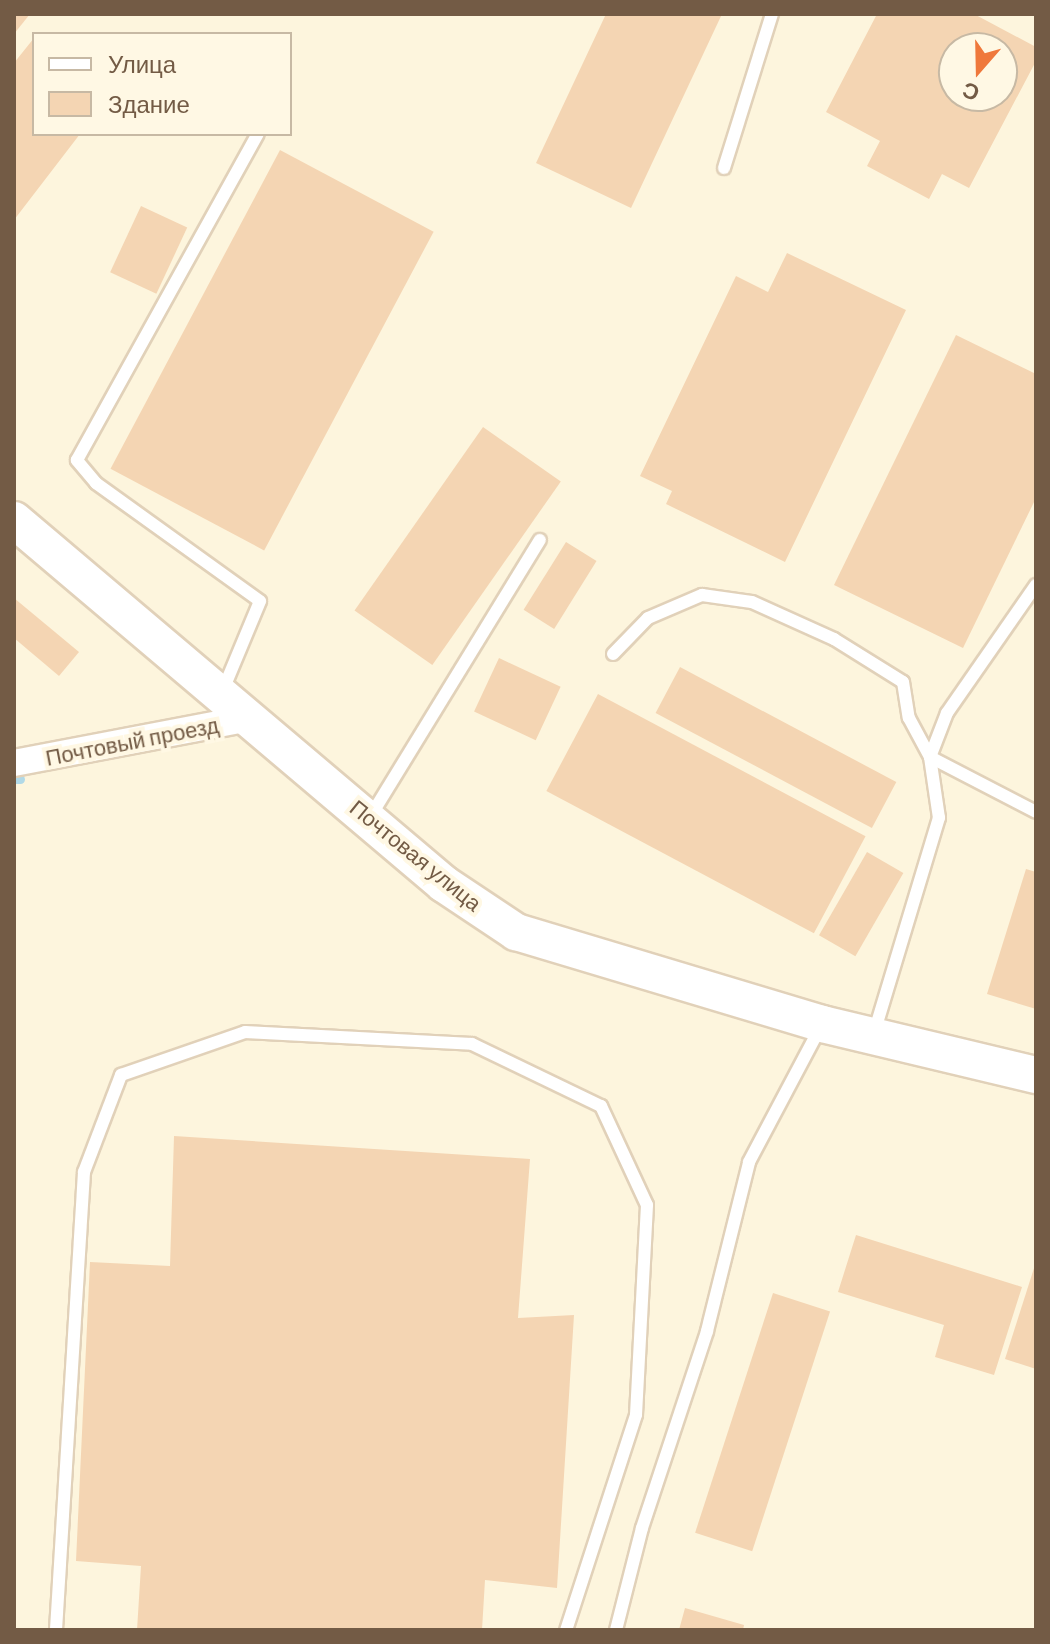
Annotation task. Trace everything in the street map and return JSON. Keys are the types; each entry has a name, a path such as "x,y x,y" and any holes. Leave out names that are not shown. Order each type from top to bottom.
{"street":[{"name":"Почтовая улица","path":"14,520 444,884 516,932 822,1024 1036,1075"},
{"name":"Почтовый проезд","path":"14,763 250,718"}],"lane":[{"path":"724,168 772,14"},
{"path":"222,693 260,601 96,483 77,460 257,136"},
{"path":"369,818 540,540"},
{"path":"930,757 947,713 1036,585"},
{"path":"613,654 648,618 702,595 752,602 834,639 903,682 909,718 930,757 939,818 873,1036"},
{"path":"930,757 1036,812"},
{"path":"616,1630 642,1528 707,1331 749,1162 822,1024"},
{"path":"56,1630 84,1172 121,1075 245,1032 472,1044 601,1106 647,1205 636,1415 566,1630"}],"building":[{"path":"14,14 30,14 14,34"},
{"path":"606,14 722,14 631,208 536,163"},
{"path":"877,14 974,14 1008,32 938,32 938,112 1009,112 969,188 942,174 929,199 867,166 880,141 826,112"},
{"path":"1018,37 1036,47 1036,61 1018,95"},
{"path":"32,40 32,136 78,136 14,220 14,63"},
{"path":"280,150 434,232 264,550 111,469"},
{"path":"141,206 187,228 156,294 110,272"},
{"path":"787,253 906,310 785,562 666,504 672,491 640,476 736,276 768,292"},
{"path":"956,335 1036,374 1036,498 963,648 834,585"},
{"path":"483,427 561,481 432,665 355,610"},
{"path":"566,542 597,561 554,629 524,610"},
{"path":"14,598 79,652 59,676 14,638"},
{"path":"499,658 561,687 536,740 474,711"},
{"path":"680,667 896,782 872,828 656,713"},
{"path":"598,694 866,836 814,933 546,791"},
{"path":"867,852 903,873 855,956 819,935"},
{"path":"1026,869 1036,872 1036,1009 987,994"},
{"path":"174,1136 530,1159 518,1318 574,1315 557,1588 485,1580 482,1630 137,1630 141,1566 76,1561 90,1262 170,1266"},
{"path":"856,1235 1022,1287 994,1375 935,1357 944,1325 838,1292"},
{"path":"1036,1265 1036,1369 1005,1359"},
{"path":"773,1293 830,1312 752,1551 695,1533"},
{"path":"685,1608 744,1625 743,1630 679,1630"}],"waterway":[{"path":"14,779 20,779"}]}
